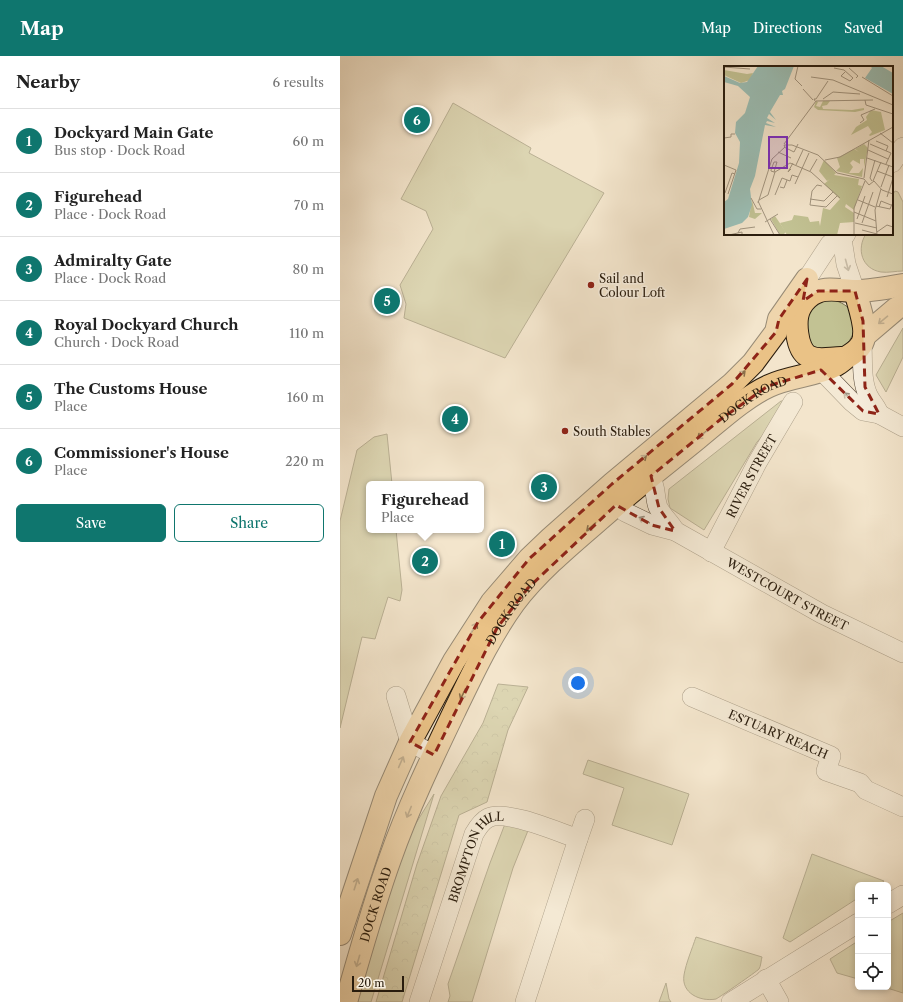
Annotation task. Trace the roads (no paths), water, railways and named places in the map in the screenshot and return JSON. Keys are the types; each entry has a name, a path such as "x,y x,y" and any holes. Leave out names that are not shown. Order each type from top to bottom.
{"main road":[{"path":"807,278 801,306 798,341 804,354 813,358 845,358 852,355 863,340 897,308 903,305"},
{"name":"DOCK ROAD","path":"340,934 386,796 410,742 454,661 478,622 510,580 551,538 606,489 732,384 753,363 776,332 779,319 807,278"},
{"path":"801,306 818,291 855,291 903,285"},
{"path":"855,291 862,317 863,340"},
{"name":"DOCK ROAD","path":"776,332 784,328 801,306"},
{"name":"DOCK ROAD","path":"346,1002 375,902 390,858 446,728 480,659 497,628 515,602 547,567 617,504 721,419 756,393 768,386 784,380 794,379 835,366 845,358"}],"street":[{"path":"893,162 903,147"},
{"name":"DOCK ROAD","path":"807,278 830,244 844,236 846,264 855,291"},
{"path":"863,340 863,372 866,391 870,400 877,408 879,414"},
{"path":"821,370 852,402 863,411 879,414 903,427"},
{"name":"RIVER STREET","path":"711,552 757,464 794,402"},
{"name":"WESTCOURT STREET","path":"650,478 654,484 656,502 675,531"},
{"name":"WESTCOURT STREET","path":"617,504 625,512 652,525 675,531 822,614 903,653"},
{"path":"434,755 410,742 396,696 423,718 446,728"},
{"name":"ESTUARY REACH","path":"692,696 830,756 826,771 860,783 866,790 903,807"},
{"name":"BROMPTON HILL","path":"419,1002 474,834 480,824 494,816 512,816 578,839"},
{"path":"525,1002 585,819"},
{"path":"891,902 903,895"},
{"path":"731,1002 855,925"},
{"path":"766,979 779,1002"}],"place":[{"name":"Commissioner's House","path":"417,120"},
{"name":"Sail and Colour Loft","path":"591,285"},
{"name":"The Customs House","path":"387,301"},
{"name":"Royal Dockyard Church","path":"455,419"},
{"name":"South Stables","path":"565,431"},
{"name":"Admiralty Gate","path":"544,487"},
{"name":"Dockyard Main Gate","path":"502,544"},
{"name":"Figurehead","path":"425,561"}]}
